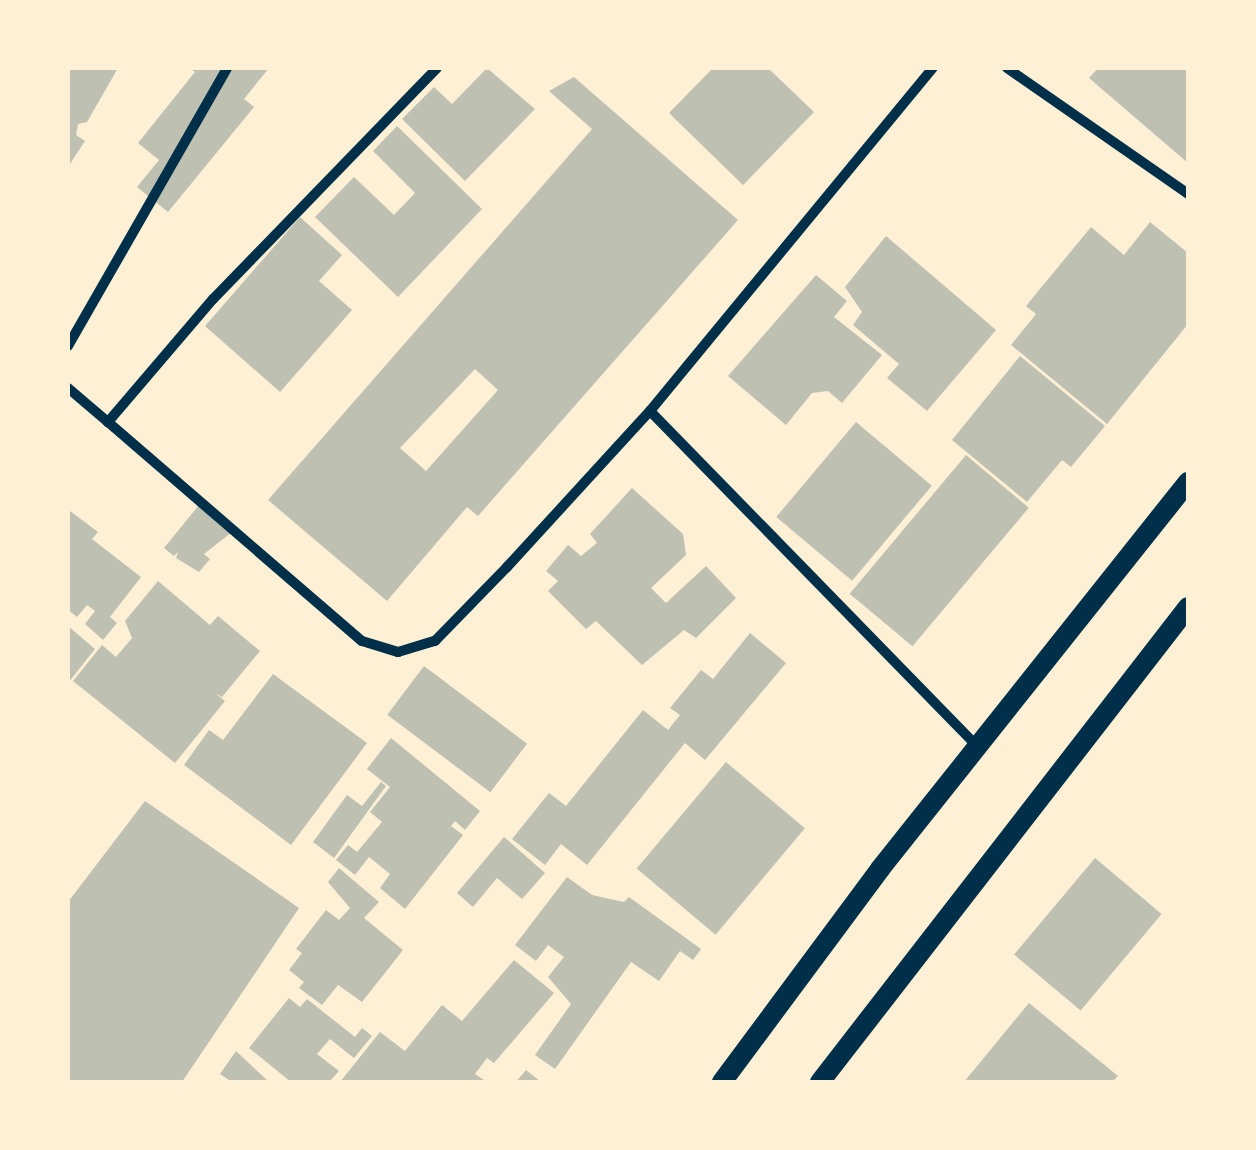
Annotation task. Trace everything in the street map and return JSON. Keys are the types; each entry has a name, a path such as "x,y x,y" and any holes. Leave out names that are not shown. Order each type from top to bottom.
{"main road":[{"path":"722,1082 1188,482"},
{"path":"820,1082 1188,607"}],"street":[{"path":"68,346 227,68"},
{"path":"108,422 213,300 437,68"},
{"path":"68,388 362,641 398,652 435,641 650,411 933,68"},
{"path":"1007,68 1188,194"},
{"path":"650,411 978,748"}],"building":[{"path":"68,68 118,68 87,122 78,124 76,135 85,141 68,167"},
{"path":"189,68 269,68 244,99 254,107 168,212 137,187 159,160 138,143 195,72"},
{"path":"487,68 535,109 465,181 402,119 434,87 452,104"},
{"path":"713,68 768,68 814,112 743,185 669,113"},
{"path":"1098,68 1188,68 1188,163 1089,78"},
{"path":"574,77 738,220 478,516 467,507 387,601 268,500 592,129 549,91","holes":["475,369 498,390 426,471 400,448"]},
{"path":"397,126 482,209 398,297 315,217 354,177 394,215 415,193 373,151"},
{"path":"300,217 342,255 319,281 352,310 280,392 205,326"},
{"path":"1150,222 1188,253 1188,324 1107,424 1011,345 1036,314 1026,306 1091,227 1124,255"},
{"path":"886,236 996,330 927,411 887,378 899,364 853,325 862,312 845,287"},
{"path":"816,275 847,301 834,317 882,355 842,403 828,391 812,393 786,425 728,376"},
{"path":"1020,356 1105,426 1071,467 1062,460 1027,502 952,440"},
{"path":"856,422 932,486 852,581 776,517"},
{"path":"966,455 1029,508 912,646 850,594"},
{"path":"632,488 683,534 686,555 651,588 666,603 706,566 736,598 696,638 684,630 642,665 596,621 586,629 548,591 558,581 546,571 568,545 581,556 597,543 590,534"},
{"path":"199,505 232,532 204,554 210,559 199,572 176,558 178,552 174,556 164,548"},
{"path":"70,511 98,532 92,539 141,577 110,617 117,623 103,640 85,624 95,611 87,605 77,617 68,610"},
{"path":"158,581 210,625 218,616 260,651 222,697 215,693 225,701 175,763 73,681 102,645 116,657 132,638 125,621"},
{"path":"68,626 95,649 68,683"},
{"path":"750,633 786,663 705,760 685,743 587,865 561,844 545,865 512,839 549,793 566,806 643,710 668,730 680,715 670,708 701,670 713,679"},
{"path":"424,666 527,744 490,792 387,715"},
{"path":"273,674 367,743 291,845 184,765 209,730 223,740"},
{"path":"391,738 480,811 465,830 455,821 451,826 463,835 405,909 380,888 390,874 369,857 355,875 336,860 348,845 357,852 382,822 370,812 390,787 367,769"},
{"path":"726,762 805,828 716,935 637,868"},
{"path":"381,782 386,786 334,858 313,842 347,795 362,806"},
{"path":"145,801 299,908 182,1082 68,1082 68,902"},
{"path":"504,837 545,873 522,899 497,878 473,907 457,893"},
{"path":"1095,858 1162,914 1081,1010 1014,955"},
{"path":"339,868 379,902 364,918 403,950 362,1002 338,985 322,1005 299,988 304,982 289,970 302,953 296,949 326,910 339,920 350,908 328,882"},
{"path":"567,877 592,895 624,902 629,897 701,949 693,960 680,951 659,981 631,962 555,1069 535,1055 571,1004 548,977 564,957 548,945 536,961 515,945"},
{"path":"514,960 554,993 494,1063 487,1058 475,1074 487,1082 340,1082 380,1032 405,1051 442,1005 462,1021"},
{"path":"289,998 300,1007 307,999 355,1037 362,1028 372,1036 354,1058 330,1039 317,1054 339,1071 329,1082 291,1082 249,1048"},
{"path":"1029,1003 1118,1076 1112,1082 964,1082"},
{"path":"236,1051 269,1082 232,1082 220,1074"},
{"path":"526,1070 541,1082 516,1082"}]}
